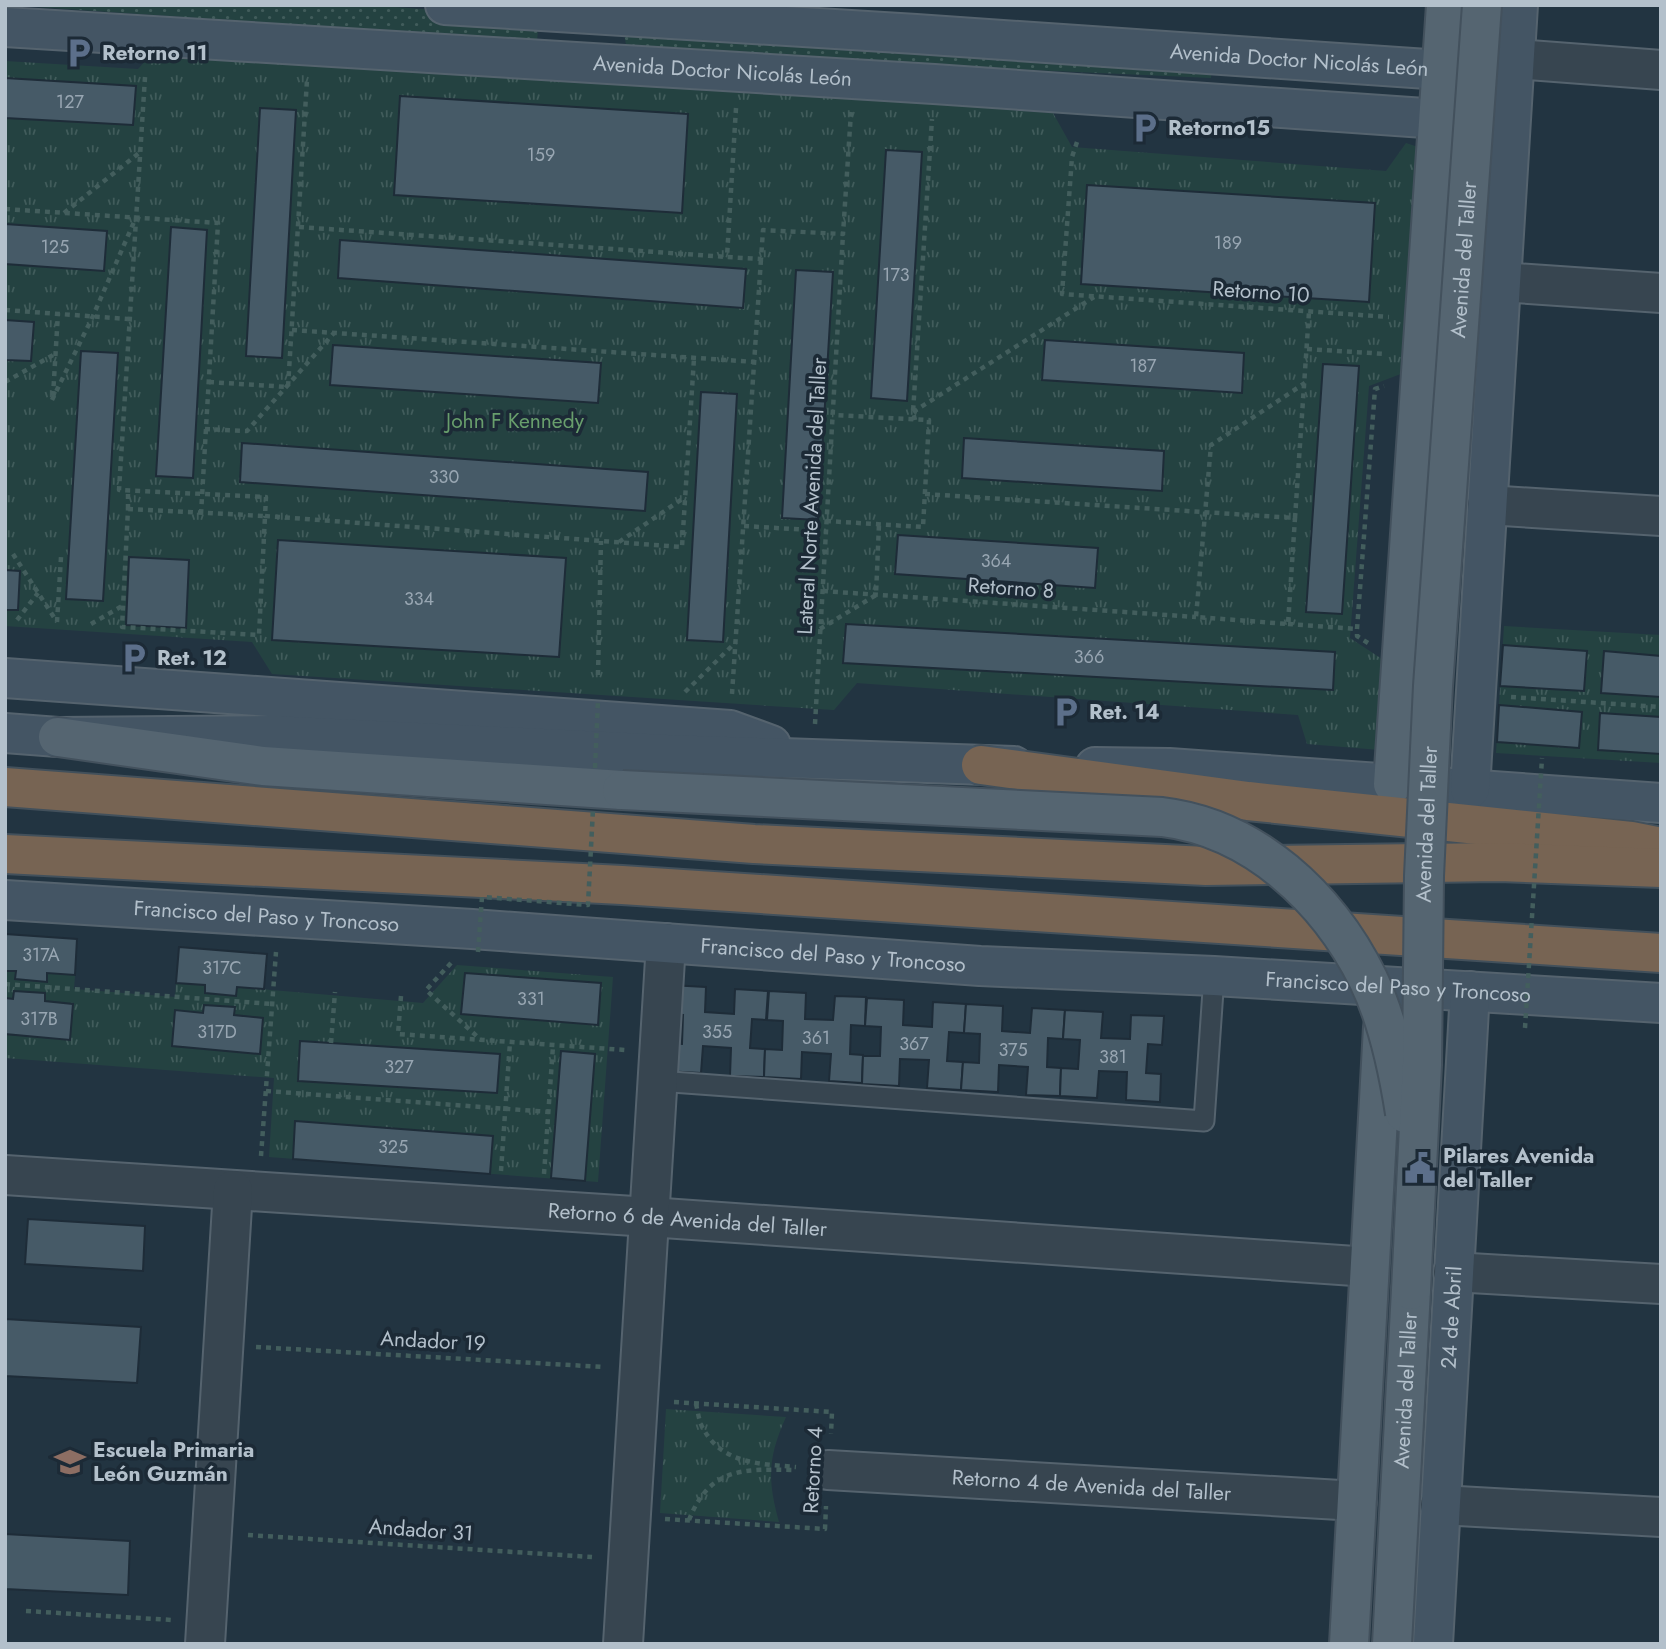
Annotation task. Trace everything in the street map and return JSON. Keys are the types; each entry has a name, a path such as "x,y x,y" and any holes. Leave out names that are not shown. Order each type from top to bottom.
{"highway":[{"path":"981,765 1248,801 1631,841 1661,847"},
{"path":"5,787 754,844 1206,866 1500,862 1661,869"},
{"path":"5,854 622,885 1661,953"}],"main road":[{"name":"Avenida del Taller","path":"1393,784 1446,5"},
{"name":"Avenida del Taller","path":"1392,1644 1422,1065 1424,876 1431,727 1482,5"},
{"name":"Avenida del Taller","path":"1470,789 1518,5"},
{"name":"Avenida Doctor Nicolás León","path":"469,6 930,34 1442,71"},
{"path":"584,63 585,14"},
{"name":"Avenida Doctor Nicolás León","path":"5,27 934,83 1439,119"},
{"path":"1403,639 1412,670 1421,679 1436,684 1458,681 1468,672 1479,638"},
{"path":"5,678 730,730 813,760"},
{"path":"5,733 58,737 263,766 1161,817 1208,826 1247,844 1285,872 1348,941 1369,981 1390,1042 1401,1088 1410,1150 1414,1230"},
{"path":"58,737 272,735 813,760 1168,768 1661,803"},
{"name":"Francisco del Paso y Troncoso","path":"5,900 980,965 1661,1003"},
{"name":"Avenida del Taller","path":"1349,1644 1385,986"},
{"name":"24 de Abril","path":"1433,1644 1470,991"}],"street":[{"path":"1515,59 1661,70"},
{"path":"1501,282 1661,293"},
{"path":"1487,505 1661,516"},
{"path":"623,1644 666,943"},
{"name":"Retorno 6 de Avenida del Taller","path":"5,1175 1369,1267"},
{"path":"206,1633 224,1345 246,1191"},
{"path":"1453,1272 1661,1284"},
{"name":"Retorno 4 de Avenida del Taller","path":"828,1470 1357,1501"},
{"path":"1440,1505 1661,1517"}],"lane":[{"path":"659,1067 1204,1121 1214,976"}],"path":[{"path":"288,387 310,46"},
{"path":"128,489 122,627 259,635 266,497 128,489 119,490 145,77"},
{"path":"915,420 913,412 934,83"},
{"path":"727,257 736,103"},
{"name":"Lateral Norte Avenida del Taller","path":"813,760 851,108"},
{"name":"Retorno 10","path":"1077,142 1072,157 1062,294 1425,319"},
{"path":"63,213 140,152"},
{"path":"5,209 218,223 201,513"},
{"path":"58,313 52,400 136,218"},
{"path":"299,227 761,260"},
{"path":"730,730 763,230 843,234"},
{"path":"913,412 1094,296"},
{"path":"5,310 128,319"},
{"path":"1309,312 1288,624 1357,629"},
{"path":"292,330 755,362"},
{"path":"205,429 247,431 335,333"},
{"path":"1307,349 1423,357"},
{"path":"5,382 56,354"},
{"path":"128,509 265,516 682,547 694,358"},
{"path":"208,382 288,387"},
{"path":"1196,617 1211,445 1305,383"},
{"path":"826,521 923,527 925,494 929,420 832,415"},
{"path":"925,494 1295,518"},
{"path":"618,543 685,497"},
{"path":"820,629 876,595 879,524"},
{"path":"744,526 826,531"},
{"path":"598,675 601,541"},
{"path":"13,554 57,622 61,557"},
{"name":"Retorno 8","path":"823,592 1288,624"},
{"path":"17,620 38,593"},
{"path":"91,624 123,605"},
{"path":"682,695 737,641"},
{"path":"1476,694 1661,707"},
{"path":"478,952 482,897 588,905 603,784 598,699"},
{"path":"1525,1028 1542,758"},
{"path":"246,1191 266,1091 278,917"},
{"path":"5,984 272,1004"},
{"path":"426,990 481,1040"},
{"path":"331,1043 335,992"},
{"path":"401,996 398,1034 553,1045 659,1067"},
{"path":"499,1207 510,1042"},
{"path":"542,1210 553,1045"},
{"path":"266,1091 549,1112"},
{"name":"Andador 19","path":"224,1345 639,1384"},
{"name":"Retorno 4","path":"631,1517 825,1529 832,1412 696,1404 639,1384"},
{"path":"696,1404 703,1429 720,1450 745,1462 828,1470"},
{"path":"689,1521 697,1502 720,1479 746,1469 828,1470"},
{"name":"Andador 31","path":"212,1532 628,1559"},
{"path":"26,1611 206,1633"}],"green space":[{"path":"7,5 369,5 539,18 537,41"},
{"path":"624,32 1212,57 1211,78 627,52"},
{"name":"John F Kennedy","path":"160,45 1053,113 1072,147 1386,171 1406,143 1418,147 1406,372 1369,386 1350,638 1385,661 1380,750 1307,744 1298,715 857,683 834,710 272,674 252,642 5,626 5,61 138,69"},
{"path":"1504,626 1661,635 1661,763 1496,753"},
{"path":"457,965 613,977 598,1182 269,1157 274,1078 5,1058 5,971 16,971 16,979 46,982 47,973 75,975 74,989 175,997 176,983 205,985 205,993 235,996 237,987 423,1003"},
{"path":"666,1409 786,1417 771,1468 772,1493 779,1522 660,1513"}],"building":[{"path":"5,78 136,86 133,125 5,118"},
{"path":"400,96 688,114 682,213 394,195"},
{"path":"260,108 296,110 282,358 246,356"},
{"path":"886,150 922,152 907,401 871,398"},
{"path":"1087,185 1375,203 1369,302 1081,284"},
{"path":"5,224 107,231 104,271 5,264"},
{"path":"171,227 207,230 193,478 156,476"},
{"path":"340,240 746,269 743,308 338,278"},
{"path":"796,270 833,272 818,520 782,518"},
{"path":"5,320 34,322 31,361 5,360"},
{"path":"1045,340 1244,353 1242,393 1042,380"},
{"path":"333,345 601,363 598,403 330,385"},
{"path":"81,351 118,353 103,601 66,599"},
{"path":"1323,364 1359,366 1342,614 1306,612"},
{"path":"701,392 737,394 723,642 687,640"},
{"path":"964,438 1164,451 1162,491 962,478"},
{"path":"242,443 648,472 645,511 240,482"},
{"path":"898,535 1098,548 1095,588 895,574"},
{"path":"278,540 566,558 559,657 272,640"},
{"path":"129,557 189,560 186,628 126,625"},
{"path":"5,570 20,571 18,610 5,610"},
{"path":"846,624 1335,652 1333,690 843,663"},
{"path":"1503,645 1587,651 1584,691 1500,686"},
{"path":"1604,651 1661,656 1661,697 1601,693"},
{"path":"1499,705 1582,712 1579,748 1497,742"},
{"path":"1600,713 1661,717 1661,754 1598,750"},
{"path":"5,934 77,939 75,975 47,973 47,982 15,979 16,971 5,971"},
{"path":"179,947 267,954 264,989 237,987 236,996 205,993 205,985 176,983"},
{"path":"465,973 601,983 598,1025 461,1014"},
{"path":"669,985 706,987 705,1012 734,1014 735,989 768,991 766,1020 752,1019 750,1048 765,1049 764,1077 730,1076 731,1048 703,1046 701,1073 664,1071 665,1043 682,1044 683,1015 667,1014"},
{"path":"14,991 45,993 45,1001 73,1004 70,1040 5,1034 5,998 13,999"},
{"path":"769,991 806,993 805,1019 833,1020 835,996 866,997 865,1026 851,1025 850,1054 863,1055 862,1083 829,1081 831,1054 802,1052 801,1079 764,1077 765,1049 782,1050 783,1021 767,1020"},
{"path":"867,998 904,1000 903,1025 932,1027 933,1002 966,1004 964,1033 949,1032 947,1061 963,1062 961,1090 927,1088 929,1060 900,1059 899,1086 862,1084 863,1056 880,1056 881,1027 865,1026"},
{"path":"966,1004 1003,1006 1002,1031 1030,1033 1032,1008 1065,1010 1063,1039 1048,1038 1047,1067 1061,1068 1060,1096 1026,1095 1028,1067 999,1065 998,1092 961,1090 963,1062 979,1063 980,1034 964,1033"},
{"path":"204,1005 235,1007 234,1015 263,1018 260,1054 172,1046 175,1010 203,1013"},
{"path":"1065,1010 1103,1012 1101,1038 1130,1039 1131,1015 1164,1016 1162,1045 1148,1044 1146,1073 1161,1074 1160,1102 1126,1100 1127,1072 1099,1071 1097,1098 1060,1096 1061,1068 1078,1069 1080,1040 1063,1039"},
{"path":"300,1041 500,1054 497,1093 298,1081"},
{"path":"561,1051 595,1054 585,1181 551,1178"},
{"path":"295,1121 493,1136 490,1174 293,1159"},
{"path":"28,1219 145,1226 143,1271 25,1264"},
{"path":"5,1319 141,1327 137,1383 5,1376"},
{"path":"5,1534 130,1541 128,1595 5,1589"}],"place":[{"name":"Retorno 11","path":"79,53"},
{"name":"Retorno15","path":"1145,128"},
{"name":"Ret. 12","path":"134,658"},
{"name":"Ret. 14","path":"1066,712"},
{"name":"Pilares Avenida del Taller","path":"1420,1168"},
{"name":"Escuela Primaria León Guzmán","path":"70,1462"}]}
